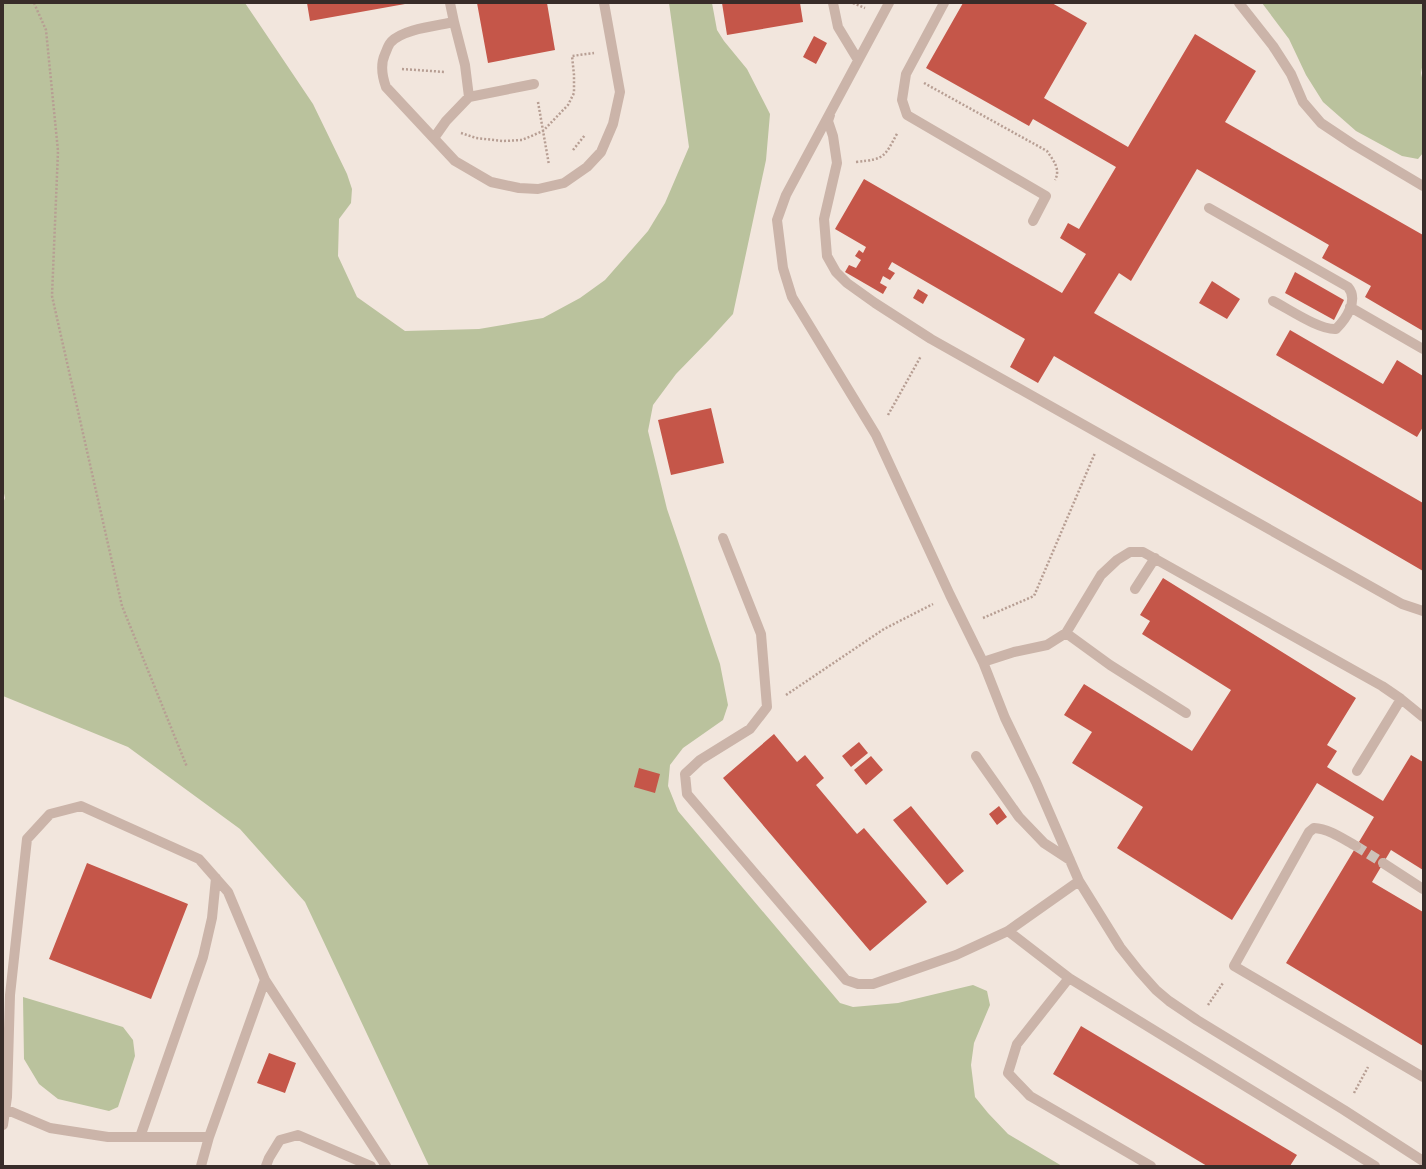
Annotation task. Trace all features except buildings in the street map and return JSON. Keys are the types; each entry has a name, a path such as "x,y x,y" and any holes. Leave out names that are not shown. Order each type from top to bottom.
{"lane":[{"path":"450,3 466,73 469,97"},
{"path":"454,22 410,32 390,43 382,60 382,76 386,87 456,161 491,182 519,188 538,188 564,183 587,167 601,152 613,124 620,92 604,3"},
{"path":"833,3 838,27 858,60"},
{"path":"889,3 786,195 777,220 782,268 792,297 876,435 950,595 983,662 1005,718 1036,782 1079,880 1120,947 1156,990 1169,1001 1423,1161"},
{"path":"944,3 906,74 902,100 907,115 1046,196 1033,221"},
{"path":"1239,3 1273,46 1291,74 1303,102 1321,122 1354,145 1423,186"},
{"path":"434,138 446,121 469,97 534,84"},
{"path":"831,111 828,121 833,136 837,163 824,219 827,256 836,272 847,283 931,339 1103,437 1402,604 1423,611"},
{"path":"1209,208 1348,287 1353,300 1342,323 1336,329 1330,329 1315,323 1273,300"},
{"path":"1350,307 1423,350"},
{"path":"723,538 762,634 767,707 750,728 700,760 685,774 687,794 846,980 858,984 873,984 956,955 1008,931 1079,880"},
{"path":"983,662 1014,652 1047,645 1066,633 1101,575 1117,560 1130,552 1143,552 1382,686 1423,717"},
{"path":"1135,589 1155,558"},
{"path":"1066,633 1110,665 1186,712"},
{"path":"1356,771 1401,699"},
{"path":"976,756 1019,817 1044,843 1070,860"},
{"path":"3,1125 7,1097 10,995 27,839 50,814 81,806 199,859 228,892 265,980 386,1166"},
{"path":"1356,846 1328,831 1314,828 1309,832 1234,966 1423,1078"},
{"path":"1383,863 1423,889"},
{"path":"140,1137 203,957 212,918 216,878"},
{"path":"1008,931 1069,978 1375,1166"},
{"path":"1069,978 1017,1044 1008,1073 1030,1096 1150,1166"},
{"path":"201,1166 209,1137 265,980"},
{"path":"6,1109 50,1128 108,1138 209,1137"},
{"path":"266,1166 280,1140 298,1135 371,1166"}],"path":[{"path":"34,3 46,30 58,152 52,296 122,606 187,767"},
{"path":"458,133 476,138 503,141 522,140 543,131 568,105 574,93 572,56 594,52 596,60"},
{"path":"382,68 466,73"},
{"path":"906,74 1047,151 1056,163 1057,176 1046,196"},
{"path":"538,105 549,164 544,166"},
{"path":"837,163 873,160 885,154 907,115"},
{"path":"572,151 589,130"},
{"path":"876,435 931,339"},
{"path":"965,625 1034,596 1103,437"},
{"path":"767,707 884,629 950,595"},
{"path":"1197,1020 1234,966"},
{"path":"1344,1110 1378,1051"}],"green space":[{"path":"3,3 245,3 313,104 347,174 352,189 351,203 339,219 338,256 357,297 405,331 479,329 543,318 580,298 605,280 648,231 665,203 689,147 669,3 712,3 717,30 747,69 770,114 766,160 733,314 676,374 653,405 648,431 667,509 720,664 728,705 723,720 683,748 670,765 668,786 678,811 840,1003 853,1007 898,1003 973,985 987,991 990,1005 974,1043 971,1065 975,1097 1008,1134 1062,1166 429,1166 305,902 240,829 128,747 3,696 3,503 5,498 3,489"},
{"path":"1262,3 1423,3 1423,62 1421,73 1423,82 1423,153 1418,159 1402,156 1356,131 1323,102 1306,75 1289,39"},
{"path":"23,997 123,1027 133,1040 135,1056 118,1107 109,1111 58,1099 39,1084 24,1059"}],"tunnel":[{"path":"1356,846 1383,863"}]}
